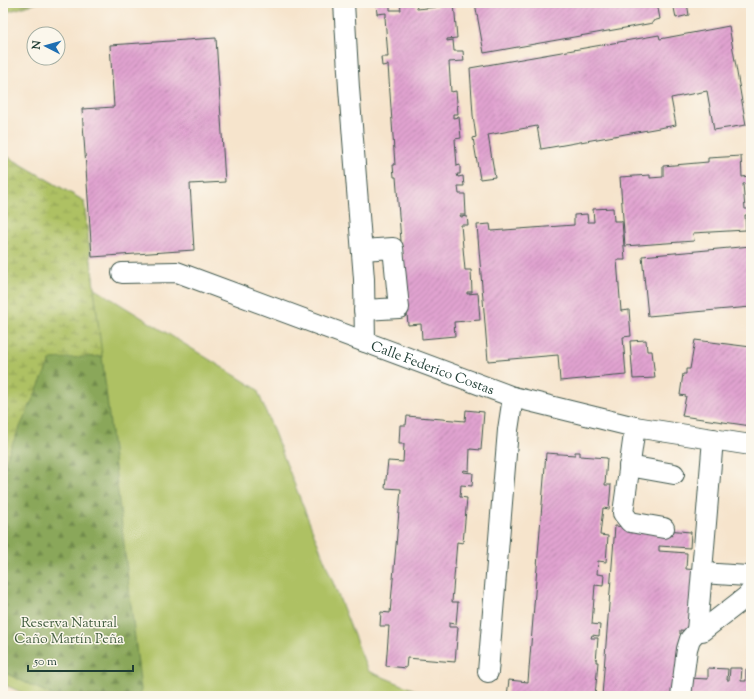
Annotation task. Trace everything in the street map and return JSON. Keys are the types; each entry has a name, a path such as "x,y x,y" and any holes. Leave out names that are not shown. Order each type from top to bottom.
{"street":[{"path":"344,3 362,250 365,342"},
{"path":"362,250 393,248 399,308 364,310"},
{"name":"Calle Federico Costas","path":"122,274 177,272 513,397 636,427 751,445"},
{"path":"488,672 508,430 513,397"},
{"path":"636,427 623,513 630,522 664,528"},
{"path":"681,696 687,649 690,639 697,631 713,439"},
{"path":"629,466 674,474"},
{"path":"702,573 747,576 751,578"},
{"path":"697,631 702,631 746,597 751,591"}],"green space":[{"path":"3,3 37,3 3,13"},
{"path":"3,154 84,201 94,288 257,389 368,671 430,696 30,696 3,684"},
{"path":"3,154 84,201 102,356 51,359 10,449 3,468"},
{"name":"Reserva Natural Caño Martín Peña","path":"102,356 141,690 139,696 54,696 3,672 3,468 51,358"}],"building":[{"path":"376,3 390,3 390,10 401,10 400,3 416,3 417,9 437,7 437,3 454,3 457,38 447,39 447,41 453,40 454,51 463,51 464,61 449,62 451,92 456,91 458,114 453,114 453,118 459,117 461,138 455,139 457,166 460,165 460,174 457,174 458,177 463,176 464,186 458,186 459,194 465,194 466,215 460,215 461,217 467,216 468,225 461,225 465,270 471,270 472,292 467,292 467,294 478,293 480,320 454,322 455,336 422,339 421,324 408,325 402,254 399,242 401,241 396,177 394,177 393,165 395,165 388,65 382,66 381,57 388,57 386,13 377,14"},
{"path":"475,3 657,3 660,19 653,21 653,23 484,53"},
{"path":"673,3 687,3 689,15 676,18"},
{"path":"729,26 746,125 714,130 707,91 671,98 676,125 541,149 537,126 488,135 495,177 480,179 473,138 476,137 470,68 659,35 660,39"},
{"path":"216,38 225,182 190,184 194,250 92,257 82,109 114,107 110,45"},
{"path":"741,156 742,177 749,176 750,183 743,184 745,209 751,209 751,215 745,215 746,230 693,233 694,241 625,246 620,177 650,175 650,178 663,177 663,166 708,162 708,158"},
{"path":"613,208 614,221 622,221 625,260 617,260 621,311 629,310 631,336 623,337 626,375 560,381 558,355 488,361 477,225 490,224 491,231 574,225 574,215 587,214 588,222 594,222 593,209"},
{"path":"751,246 751,307 648,316 642,256"},
{"path":"646,340 647,351 652,351 655,378 633,379 630,341"},
{"path":"695,340 751,347 751,426 682,416 686,396 680,395 683,374 686,374 686,369 690,369"},
{"path":"466,410 484,412 481,450 470,449 469,471 464,470 463,472 473,473 472,486 461,485 460,497 467,498 463,543 457,542 452,602 458,602 456,624 449,623 449,627 458,627 455,662 407,658 406,668 386,666 389,626 380,626 381,612 390,613 401,489 385,488 388,461 403,462 404,444 399,444 400,425 406,425 407,416 465,421"},
{"path":"575,452 580,452 580,456 607,458 605,485 611,485 609,509 603,508 600,535 608,536 606,562 598,561 597,574 604,575 603,586 595,585 592,624 600,625 599,636 592,635 591,638 598,638 596,662 598,662 595,696 507,696 509,680 528,682 546,453 575,455"},
{"path":"615,526 691,532 690,548 659,546 659,551 687,553 686,569 697,570 692,631 680,630 680,634 684,634 675,696 602,696"},
{"path":"708,668 728,669 727,680 729,680 730,668 742,668 741,681 746,681 746,669 751,669 751,696 687,696 688,678 708,679"}]}
